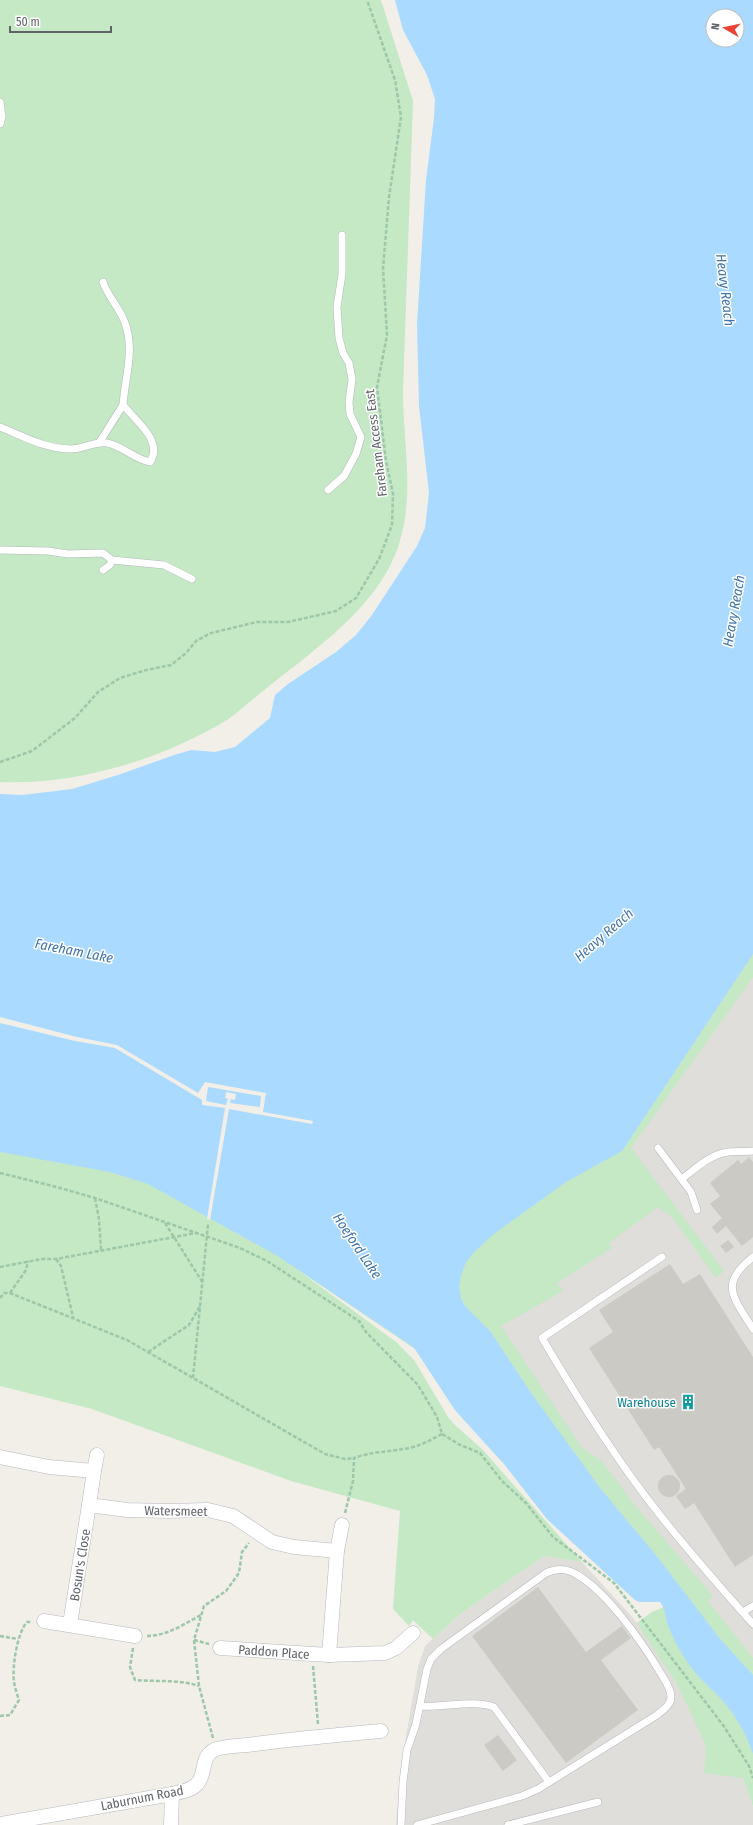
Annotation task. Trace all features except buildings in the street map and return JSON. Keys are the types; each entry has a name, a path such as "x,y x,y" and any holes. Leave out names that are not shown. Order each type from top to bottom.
{"street":[{"path":"89,1505 97,1455"},
{"path":"0,1457 49,1466 94,1471"},
{"name":"Watersmeet","path":"89,1505 127,1510 167,1512 208,1510 233,1516 272,1542 294,1547 337,1551"},
{"name":"Bosun's Close","path":"70,1624 89,1505"},
{"path":"337,1551 342,1525"},
{"name":"Paddon Place","path":"329,1655 337,1551"},
{"path":"44,1621 70,1624 134,1636"},
{"name":"Paddon Place","path":"220,1648 329,1655 385,1653 396,1648 413,1633"},
{"name":"Laburnum Road","path":"0,1824 188,1790 197,1784 207,1755 216,1749 381,1731"},
{"path":"171,1825 172,1794"}],"lane":[{"path":"0,102 2,117 0,124"},
{"path":"328,490 344,476 356,454 360,437 350,414 349,402 352,379 340,338 337,307 342,274 342,235"},
{"path":"99,443 123,405 125,386 130,364 128,335 124,322 106,292 104,282"},
{"path":"0,427 27,440 46,446 71,449 99,443 108,443 143,461 150,462 154,456 154,445 150,435 123,405"},
{"path":"0,550 48,551 68,554 103,553 112,560 164,565 192,579"},
{"path":"103,570 112,560"},
{"path":"658,1148 691,1192 697,1210"},
{"path":"682,1179 705,1161 716,1155 729,1152 753,1151"},
{"path":"662,1257 542,1338 584,1409 659,1514 710,1576 753,1624"},
{"path":"753,1257 737,1272 732,1283 732,1288 736,1301 753,1328"},
{"path":"401,1825 402,1794 406,1755 420,1706 427,1668 434,1655 546,1573 553,1570 565,1570 582,1578 604,1597 638,1638 669,1688 671,1698 668,1706 549,1782 522,1796 416,1825"},
{"path":"743,1612 753,1606"},
{"path":"420,1706 475,1704 494,1707 549,1782"},
{"path":"508,1825 598,1802"}],"path":[{"name":"Fareham Access East","path":"0,762 32,751 74,718 98,692 120,678 146,670 171,666 186,653 196,641 211,633 257,622 288,622 336,611 356,598 379,559 392,525 393,494 386,461 377,387 387,335 383,268 388,205 401,117 395,80 367,0"},
{"path":"0,1173 95,1198 207,1236 267,1261 359,1321 366,1332 418,1385 437,1417 442,1434 460,1445 480,1453 502,1481 526,1502 554,1537 614,1583 723,1725 749,1766 753,1778"},
{"path":"95,1198 100,1219 101,1250"},
{"path":"164,1222 203,1283"},
{"path":"193,1378 208,1224"},
{"path":"0,1267 42,1259 56,1259 196,1233"},
{"path":"56,1259 62,1266 73,1318"},
{"path":"10,1293 26,1270 28,1261"},
{"path":"0,1298 4,1293 10,1293 127,1340 325,1454 344,1459 354,1458 364,1454 411,1447 427,1442 442,1434"},
{"path":"148,1352 189,1326 201,1304"},
{"path":"342,1525 353,1482 354,1458"},
{"path":"199,1686 186,1681 160,1682 135,1680 130,1667 134,1636 157,1636 178,1628 201,1614"},
{"path":"0,1716 10,1715 19,1700 14,1681 18,1639 21,1628 27,1622 44,1621"},
{"path":"0,1636 18,1639"},
{"path":"312,1654 319,1737"}],"shaded area":[{"path":"753,954 753,1675 720,1639 459,1286"},
{"path":"544,1556 582,1562 633,1618 732,1745 753,1807 753,1825 396,1825 400,1774 418,1667 425,1646 459,1615"}],"green space":[{"path":"0,0 381,0 413,101 403,392 407,465 407,501 401,537 385,575 361,607 332,636 227,720 174,747 118,767 59,779 29,782 0,782"},
{"path":"753,801 753,977 631,1148 724,1271 716,1278 671,1216 658,1207 609,1243 612,1248 557,1283 563,1291 501,1326 582,1448 601,1460 634,1504 713,1596 708,1601 753,1658 753,1807 743,1778 704,1773 706,1751 704,1741 676,1682 637,1623 652,1612 664,1607 660,1602 640,1602 635,1600 547,1519 504,1464 455,1410 415,1349 295,1268 396,1342 414,1360 448,1417 482,1449 582,1562 544,1556 459,1615 433,1639 413,1620 409,1626 393,1609 400,1511 291,1481 92,1409 0,1386 0,1006"}],"water":[{"path":"395,0 753,0 753,954 622,1151 566,1182 495,1233 475,1251 466,1262 459,1286 461,1298 465,1306 490,1331 531,1393 600,1488 659,1559 720,1639 753,1675 753,1754 744,1732 731,1711 695,1673 682,1655 669,1628 660,1602 640,1602 635,1600 547,1519 504,1464 455,1410 415,1349 276,1255 148,1184 110,1172 0,1152 0,794 22,795 72,789 192,750 215,752 235,747 270,718 275,695 288,684 336,652 356,635 372,615 417,546 425,528 429,493 419,406 417,324 426,180 435,99 427,75 403,30"}],"pier":[{"path":"0,1017 77,1037 117,1045 198,1093 205,1082 266,1093 263,1112 313,1121 312,1124 229,1109 210,1220 207,1219 225,1108 202,1105 202,1100 115,1048 75,1041 0,1023","holes":["208,1087 261,1096 260,1107 230,1103 231,1099 235,1100 236,1094 226,1092 225,1098 228,1099 226,1105 206,1101"]}],"place":[{"name":"Warehouse","path":"688,1402"}],"water label":[{"name":"Heavy Reach","path":"725,290"},
{"name":"Heavy Reach","path":"734,611"},
{"name":"Heavy Reach","path":"604,935"},
{"name":"Fareham Lake","path":"74,951"},
{"name":"Hoeford Lake","path":"357,1246"}]}
